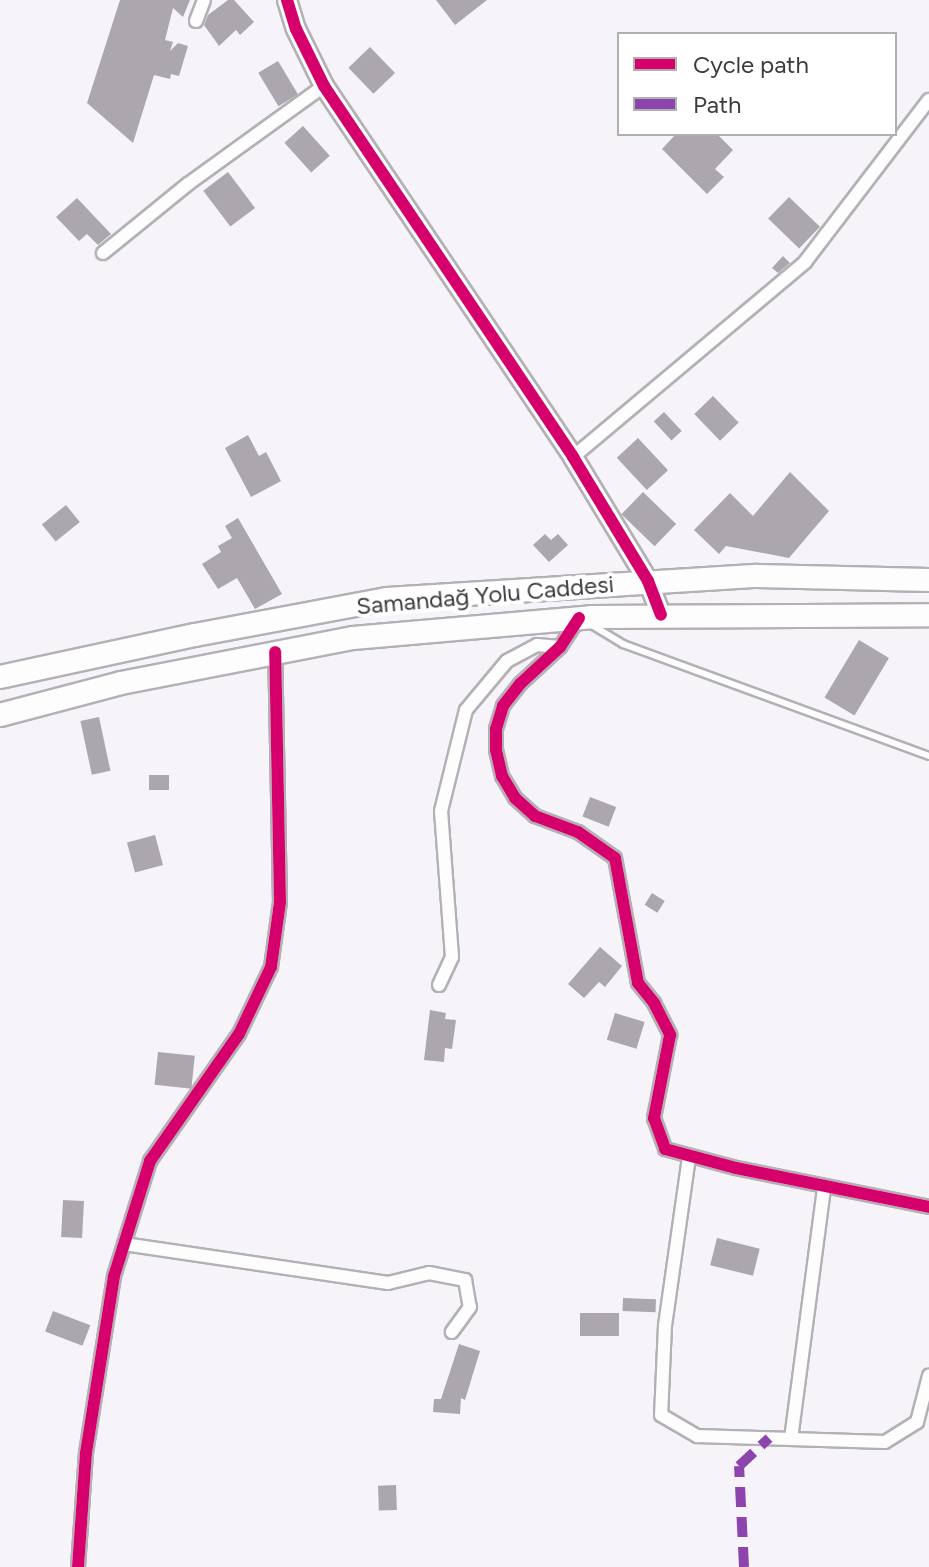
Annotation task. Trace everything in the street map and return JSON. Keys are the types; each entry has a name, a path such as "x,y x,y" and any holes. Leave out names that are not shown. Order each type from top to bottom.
{"highway":[{"name":"Samandağ Yolu Caddesi","path":"0,677 195,635 387,599 757,576 929,580"},
{"name":"Samandağ Yolu Caddesi","path":"0,715 121,683 353,638 579,618 929,615"}],"street":[{"path":"196,21 204,0"},
{"path":"287,0 296,29 324,86 573,457 648,581 661,615"},
{"path":"103,253 188,184 324,86"},
{"path":"573,457 805,262 929,100"},
{"path":"579,618 560,647 520,684 503,706 496,729 502,776 515,798 535,816 578,832 615,858 638,983 654,1003 670,1035 654,1118 665,1149 824,1187 929,1207"},
{"path":"439,985 452,957 441,811 466,710 507,661 537,645 560,647"},
{"path":"78,1567 86,1453 114,1276 150,1161 239,1034 271,967 280,902 275,652"},
{"path":"689,1157 665,1325 661,1415 697,1436 885,1442 917,1422 929,1376"},
{"path":"791,1439 824,1187"},
{"path":"124,1244 388,1283 429,1273 465,1280 470,1307 452,1332"}],"lane":[{"path":"579,618 623,644 929,756"}],"building":[{"path":"120,0 190,0 183,17 173,8 165,40 173,42 170,51 178,43 188,46 179,76 171,74 170,79 154,75 133,143 87,103"},
{"path":"228,0 234,0 254,22 240,35 236,30 219,46 204,25 208,15"},
{"path":"436,0 487,0 455,25"},
{"path":"370,47 395,73 373,94 348,68"},
{"path":"278,61 298,94 278,106 258,73"},
{"path":"303,126 330,156 311,172 284,143"},
{"path":"674,136 719,136 733,150 715,169 724,177 707,194 662,149"},
{"path":"228,172 255,208 230,227 203,191"},
{"path":"789,197 820,227 799,248 768,219"},
{"path":"77,198 111,234 98,245 87,234 79,241 56,217"},
{"path":"783,256 790,263 778,273 772,268"},
{"path":"713,396 739,423 720,441 694,414"},
{"path":"664,412 682,431 671,441 654,422"},
{"path":"248,435 259,456 266,452 281,481 251,497 225,448"},
{"path":"638,438 668,470 647,490 617,458"},
{"path":"790,472 829,511 789,558 726,546 719,554 694,530 730,493 753,516"},
{"path":"643,492 676,524 655,546 621,514"},
{"path":"66,505 80,522 56,542 42,525"},
{"path":"238,518 282,594 255,609 237,578 218,589 202,564 221,552 218,546 232,538 225,526"},
{"path":"545,534 551,540 558,534 568,545 549,562 533,545"},
{"path":"859,640 889,658 854,715 824,697"},
{"path":"99,717 110,771 92,775 80,721"},
{"path":"149,775 169,775 169,790 149,790"},
{"path":"590,797 616,807 609,827 582,817"},
{"path":"155,835 163,865 135,872 127,843"},
{"path":"652,893 665,901 657,913 645,905"},
{"path":"600,947 622,966 605,987 599,982 584,998 568,984"},
{"path":"430,1010 446,1013 445,1019 456,1020 452,1049 445,1048 444,1062 424,1060"},
{"path":"615,1013 645,1022 636,1049 607,1040"},
{"path":"158,1052 195,1056 191,1089 155,1085"},
{"path":"63,1200 84,1201 82,1238 61,1237"},
{"path":"717,1238 760,1249 753,1276 710,1265"},
{"path":"623,1298 656,1299 656,1312 623,1311"},
{"path":"53,1311 90,1325 82,1346 45,1332"},
{"path":"580,1313 619,1313 619,1336 580,1336"},
{"path":"459,1344 480,1351 465,1400 461,1398 460,1414 433,1412 434,1399 441,1399"},
{"path":"396,1485 397,1510 379,1511 378,1486"}],"marked path":[{"path":"744,1567 739,1466 769,1438"}],"cycle path":[{"path":"287,0 296,29 324,86 573,457 648,581 661,615"},
{"path":"579,618 560,647 520,684 503,706 496,729 496,750 502,776 515,798 535,816 578,832 615,858 638,983 654,1003 670,1035 654,1118 665,1149 736,1168 929,1207"},
{"path":"78,1567 86,1453 114,1276 150,1161 239,1034 271,967 280,902 275,652"}]}
